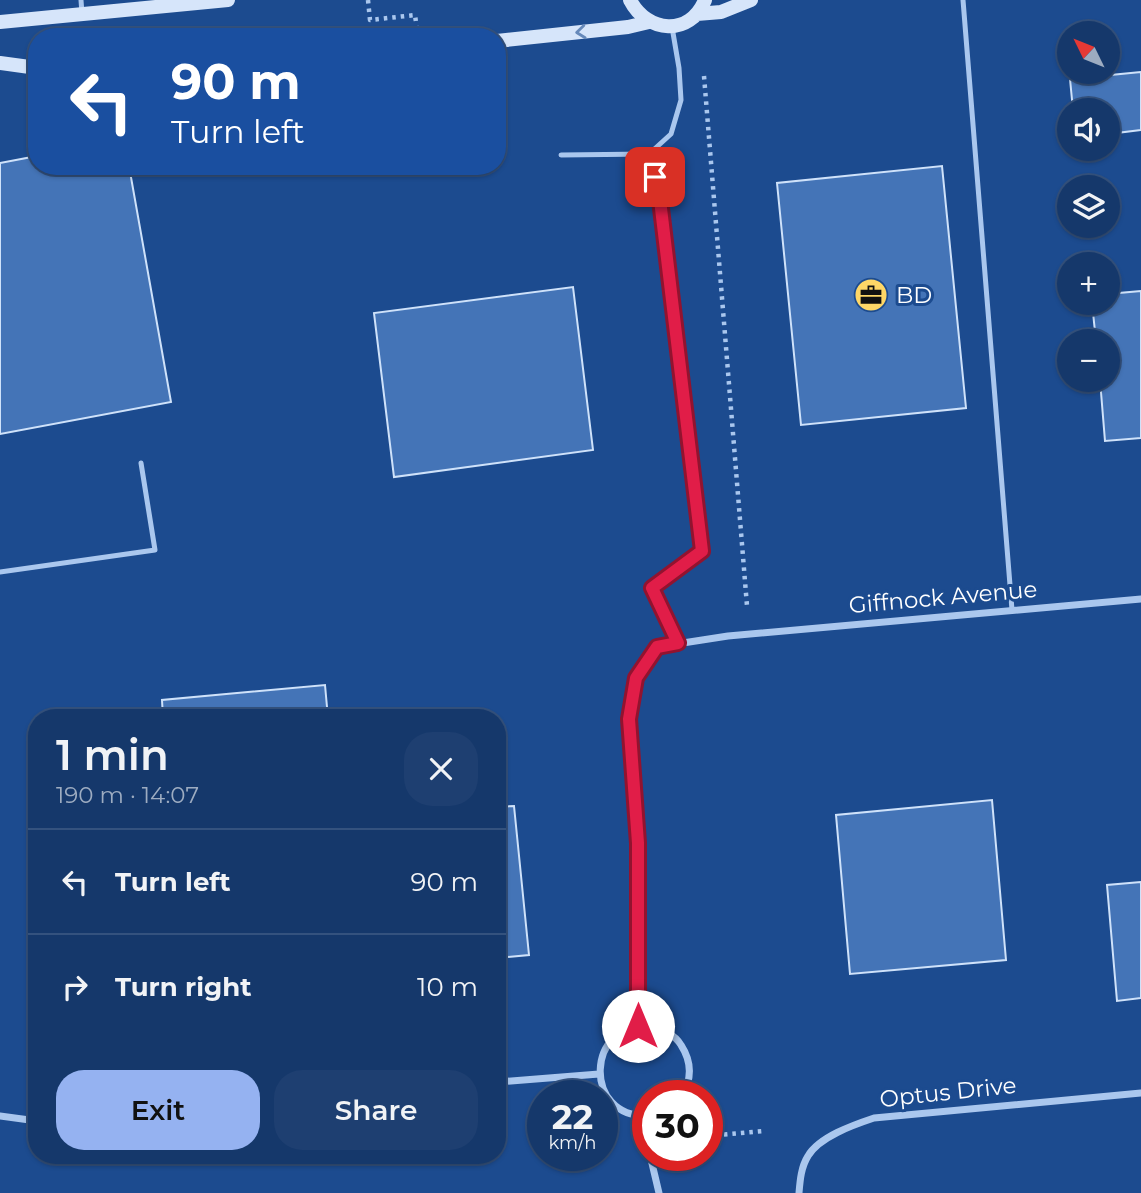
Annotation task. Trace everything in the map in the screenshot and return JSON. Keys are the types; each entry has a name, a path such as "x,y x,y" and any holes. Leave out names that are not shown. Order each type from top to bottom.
{"street":[{"path":"0,22 81,7 228,0"},
{"path":"630,0 637,12 649,22"},
{"path":"506,40 649,22 672,27 697,14 705,0"},
{"path":"697,14 721,12 751,0"},
{"path":"0,63 28,67"},
{"name":"Giffnock Avenue","path":"678,643 748,634 1141,599"},
{"path":"638,1026 638,843 629,719 636,678 657,647 678,643"},
{"path":"632,1114 611,1102 603,1089 599,1074 605,1048 625,1030 638,1026 660,1029 680,1042 687,1055 689,1080"},
{"path":"506,1081 599,1074"},
{"name":"Optus Drive","path":"799,1193 801,1174 808,1154 840,1129 874,1118 1141,1093"},
{"path":"0,1116 28,1120"},
{"path":"654,1171 659,1193"}],"lane":[{"path":"963,0 1012,610"},
{"path":"561,155 649,154 671,134 681,100 672,27"},
{"path":"649,154 660,200 702,551 652,588 678,643"},
{"path":"0,572 155,550 141,463"}],"path":[{"path":"368,0 370,20 415,15 417,28"},
{"path":"704,76 747,606"},
{"path":"723,1135 763,1131"}],"building":[{"path":"1141,72 1141,130 1120,133 1120,98 1072,98 1070,84 1120,84 1120,74"},
{"path":"28,158 28,175 131,175 171,402 0,434 0,163"},
{"name":"BD","path":"942,166 966,408 801,425 777,183"},
{"path":"573,287 593,450 394,477 374,313"},
{"path":"1141,291 1141,438 1105,441 1101,392 1120,392 1120,329 1095,329 1093,315 1120,315 1120,293"},
{"path":"325,685 327,709 162,709 162,700"},
{"path":"992,800 1006,960 850,974 836,815"},
{"path":"506,806 514,806 529,955 506,957"},
{"path":"1141,882 1141,998 1117,1001 1107,885"}],"place":[{"name":"BD","path":"871,295"}],"route":[{"path":"638,1026 638,843 629,719 636,678 657,647 678,643 652,588 702,551 655,177"}]}
